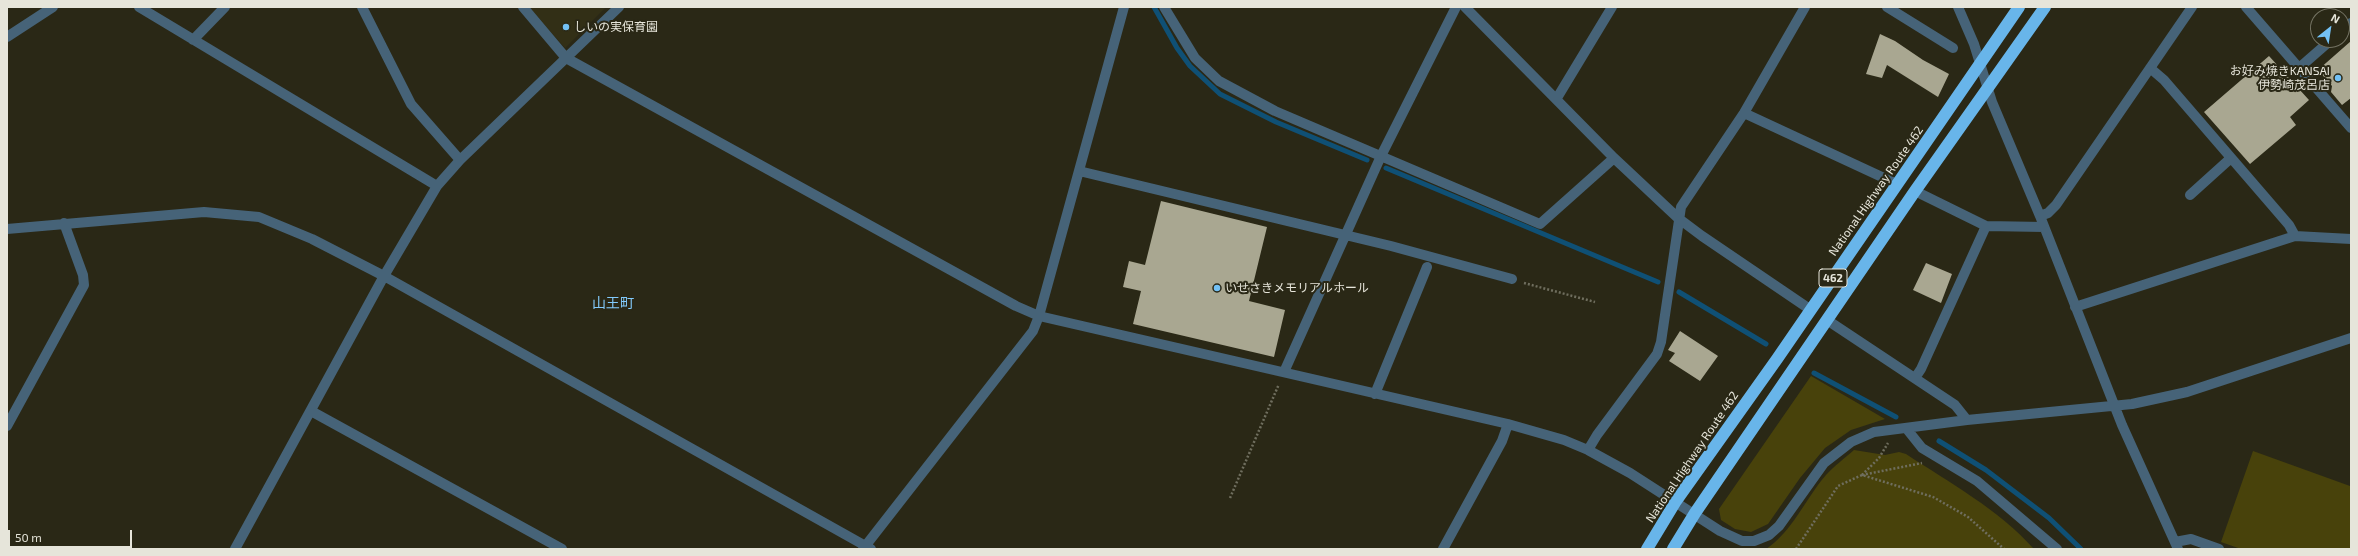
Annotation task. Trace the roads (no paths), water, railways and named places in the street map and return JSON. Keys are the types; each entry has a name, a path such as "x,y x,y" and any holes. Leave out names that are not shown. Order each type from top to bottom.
{"highway":[{"name":"National Highway Route 462","path":"1647,549 1676,501 1811,310 2019,7"},
{"name":"462","path":"1673,549 1695,513 1915,191 2045,7"}],"street":[{"path":"7,37 53,7"},
{"path":"139,7 437,186"},
{"path":"193,40 225,7"},
{"path":"362,7 411,104 460,160"},
{"path":"523,7 566,58 1016,306 1039,316 1508,424 1564,440 1588,450 1630,473 1732,538 1742,541 1760,539 1769,536 1779,526 1813,477 1837,452 1863,436 1906,428 1967,420 2115,407 2187,392 2351,338"},
{"path":"235,549 384,276 437,186 460,160 619,7"},
{"path":"7,229 204,212 259,217 312,239 384,276 867,548 1033,331 1039,316 1124,7"},
{"path":"1164,7 1195,58 1219,81 1275,111 1540,224 1614,158"},
{"path":"1284,372 1381,156 1456,7"},
{"path":"1465,7 1557,98 1614,158 1678,218 1811,310"},
{"path":"1557,98 1612,7"},
{"path":"1588,450 1657,354 1661,342 1678,218 1681,207 1744,112 1806,7"},
{"path":"1887,7 1952,48"},
{"path":"1958,7 1981,64 1987,88 2040,216 2115,407 2176,545 2191,539 2219,549"},
{"path":"2040,216 2048,213 2056,205 2192,7"},
{"path":"2246,7 2351,128"},
{"path":"2299,68 2322,48"},
{"path":"2150,68 2157,73 2289,225 2295,236"},
{"path":"1744,112 1898,184"},
{"path":"2190,195 2231,158"},
{"path":"1079,171 1346,236 1512,280"},
{"path":"1915,191 1986,226 2044,228"},
{"path":"7,426 84,285 83,276 64,223"},
{"path":"1915,378 1921,370 1986,226"},
{"path":"2075,307 2295,236 2351,239"},
{"path":"1375,394 1427,267"},
{"path":"1827,320 1955,405 1967,420"},
{"path":"311,411 562,549"},
{"path":"1443,549 1502,441 1508,424"},
{"path":"1906,428 1922,448 1976,481 2057,549"}],"waterway":[{"path":"1154,7 1177,48 1190,66 1220,94 1276,122 1367,160"},
{"path":"1386,168 1658,282"},
{"path":"1679,292 1766,344"},
{"path":"1814,373 1896,417"},
{"path":"1939,441 1986,470 2049,518 2081,549"}],"place":[{"name":"しいの実保育園","path":"566,27"},
{"name":"お好み焼きKANSAI 伊勢崎茂呂店","path":"2338,78"},
{"name":"いせさきメモリアルホール","path":"1217,288"}],"district":[{"name":"山王町","path":"613,303"}]}
